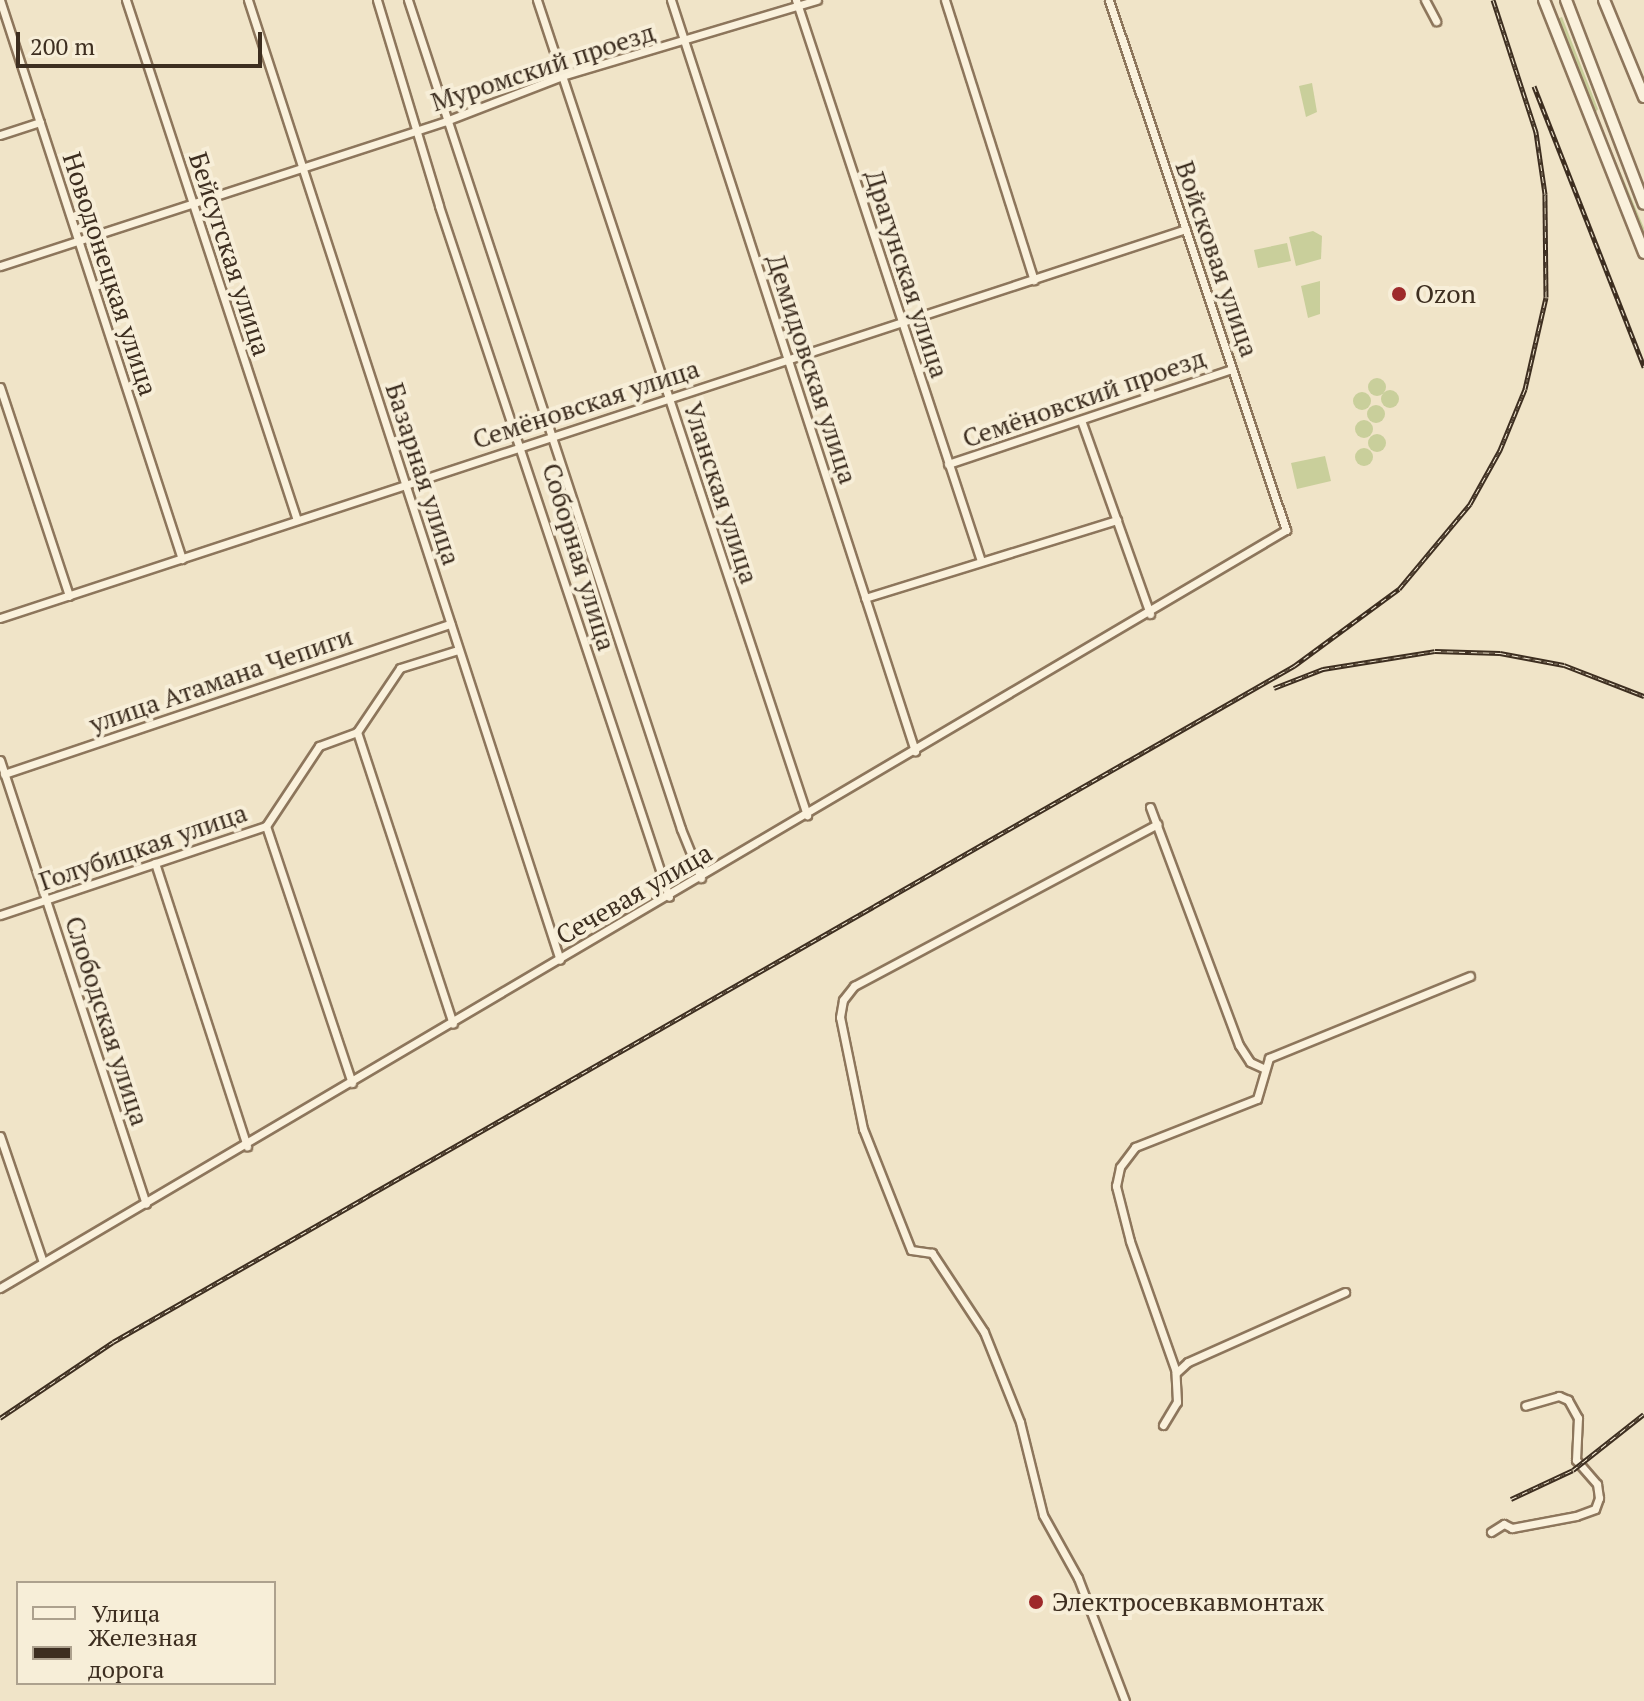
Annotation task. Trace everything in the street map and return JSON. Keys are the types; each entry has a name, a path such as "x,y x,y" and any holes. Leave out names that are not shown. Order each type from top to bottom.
{"main road":[{"path":"1545,0 1644,253"},
{"path":"1566,0 1644,204"},
{"path":"1604,0 1644,97"}],"street":[{"name":"Бейсугская улица","path":"126,0 297,520"},
{"name":"Базарная улица","path":"248,0 560,960"},
{"name":"Соборная улица","path":"377,0 419,129 439,206 523,446 669,897"},
{"path":"408,0 551,438 701,878"},
{"name":"Уланская улица","path":"537,0 807,815"},
{"name":"Демидовская улица","path":"671,0 915,751"},
{"name":"Муромский проезд","path":"0,266 301,165 446,121 562,76 684,42 797,3 817,0"},
{"path":"945,0 1034,280"},
{"name":"Войсковая улица","path":"1109,0 1286,530"},
{"path":"1425,0 1436,21"},
{"name":"Драгунская улица","path":"797,3 981,561"},
{"name":"Новодонецкая улица","path":"1,6 182,559"},
{"path":"0,135 40,122"},
{"name":"Семёновская улица","path":"0,618 1186,229"},
{"name":"Семёновский проезд","path":"948,464 1232,369"},
{"path":"0,387 69,596"},
{"path":"1081,420 1150,614"},
{"path":"865,598 1117,520"},
{"name":"Сечевая улица","path":"0,1288 1150,614 1286,530"},
{"name":"улица Атамана Чепиги","path":"4,774 451,624"},
{"path":"453,1024 357,732 400,668 458,650"},
{"name":"Голубицкая улица","path":"0,915 266,826 319,746 357,732"},
{"name":"Слободская улица","path":"0,760 146,1204"},
{"path":"1150,807 1239,1045 1250,1062 1263,1068"},
{"path":"1125,1701 1078,1578 1043,1515 1020,1422 968,1299 932,1253 911,1250 863,1129 842,1040 843,1000 854,986 1157,824"},
{"path":"266,826 352,1083"},
{"path":"155,863 247,1146"},
{"path":"1163,1425 1177,1402 1176,1373 1130,1241 1116,1186 1120,1167 1135,1147 1257,1099 1263,1068 1269,1058 1470,976"},
{"path":"0,1136 43,1262"},
{"path":"1176,1373 1188,1362 1345,1292"},
{"path":"1491,1532 1504,1524 1512,1528 1576,1516 1595,1509 1599,1498 1597,1484 1576,1460 1578,1418 1568,1400 1559,1396 1525,1406"}],"green space":[{"path":"1562,17 1598,109 1596,112 1557,19"},
{"path":"1312,83 1317,112 1306,117 1299,86"},
{"path":"1598,123 1644,228 1644,245"},
{"path":"1313,231 1322,236 1321,259 1296,266 1289,237"},
{"path":"1287,243 1291,261 1258,268 1254,250"},
{"path":"1320,281 1320,314 1308,318 1301,286"},
{"path":"1377,378 1386,387 1377,396 1368,387"},
{"path":"1390,390 1399,399 1390,408 1381,399"},
{"path":"1362,392 1371,401 1362,410 1353,401"},
{"path":"1376,405 1385,414 1376,423 1367,414"},
{"path":"1360,420 1368,420 1373,429 1371,436 1360,438 1355,433 1355,425"},
{"path":"1373,434 1381,434 1386,443 1384,450 1373,452 1368,447 1368,439"},
{"path":"1360,448 1368,448 1373,457 1371,464 1360,466 1355,461 1355,453"},
{"path":"1325,456 1331,481 1297,489 1291,463"}],"railway":[{"path":"0,1418 113,1342 1294,666 1399,589 1470,504 1500,450 1525,389 1546,297 1545,194 1536,132 1493,0"},
{"path":"1534,86 1644,367"},
{"path":"1274,688 1323,669 1435,651 1500,653 1564,665 1644,696"},
{"path":"1511,1499 1573,1470 1644,1414"}],"place":[{"name":"Ozon","path":"1399,294"},
{"name":"Электросевкавмонтаж","path":"1036,1602"}]}
